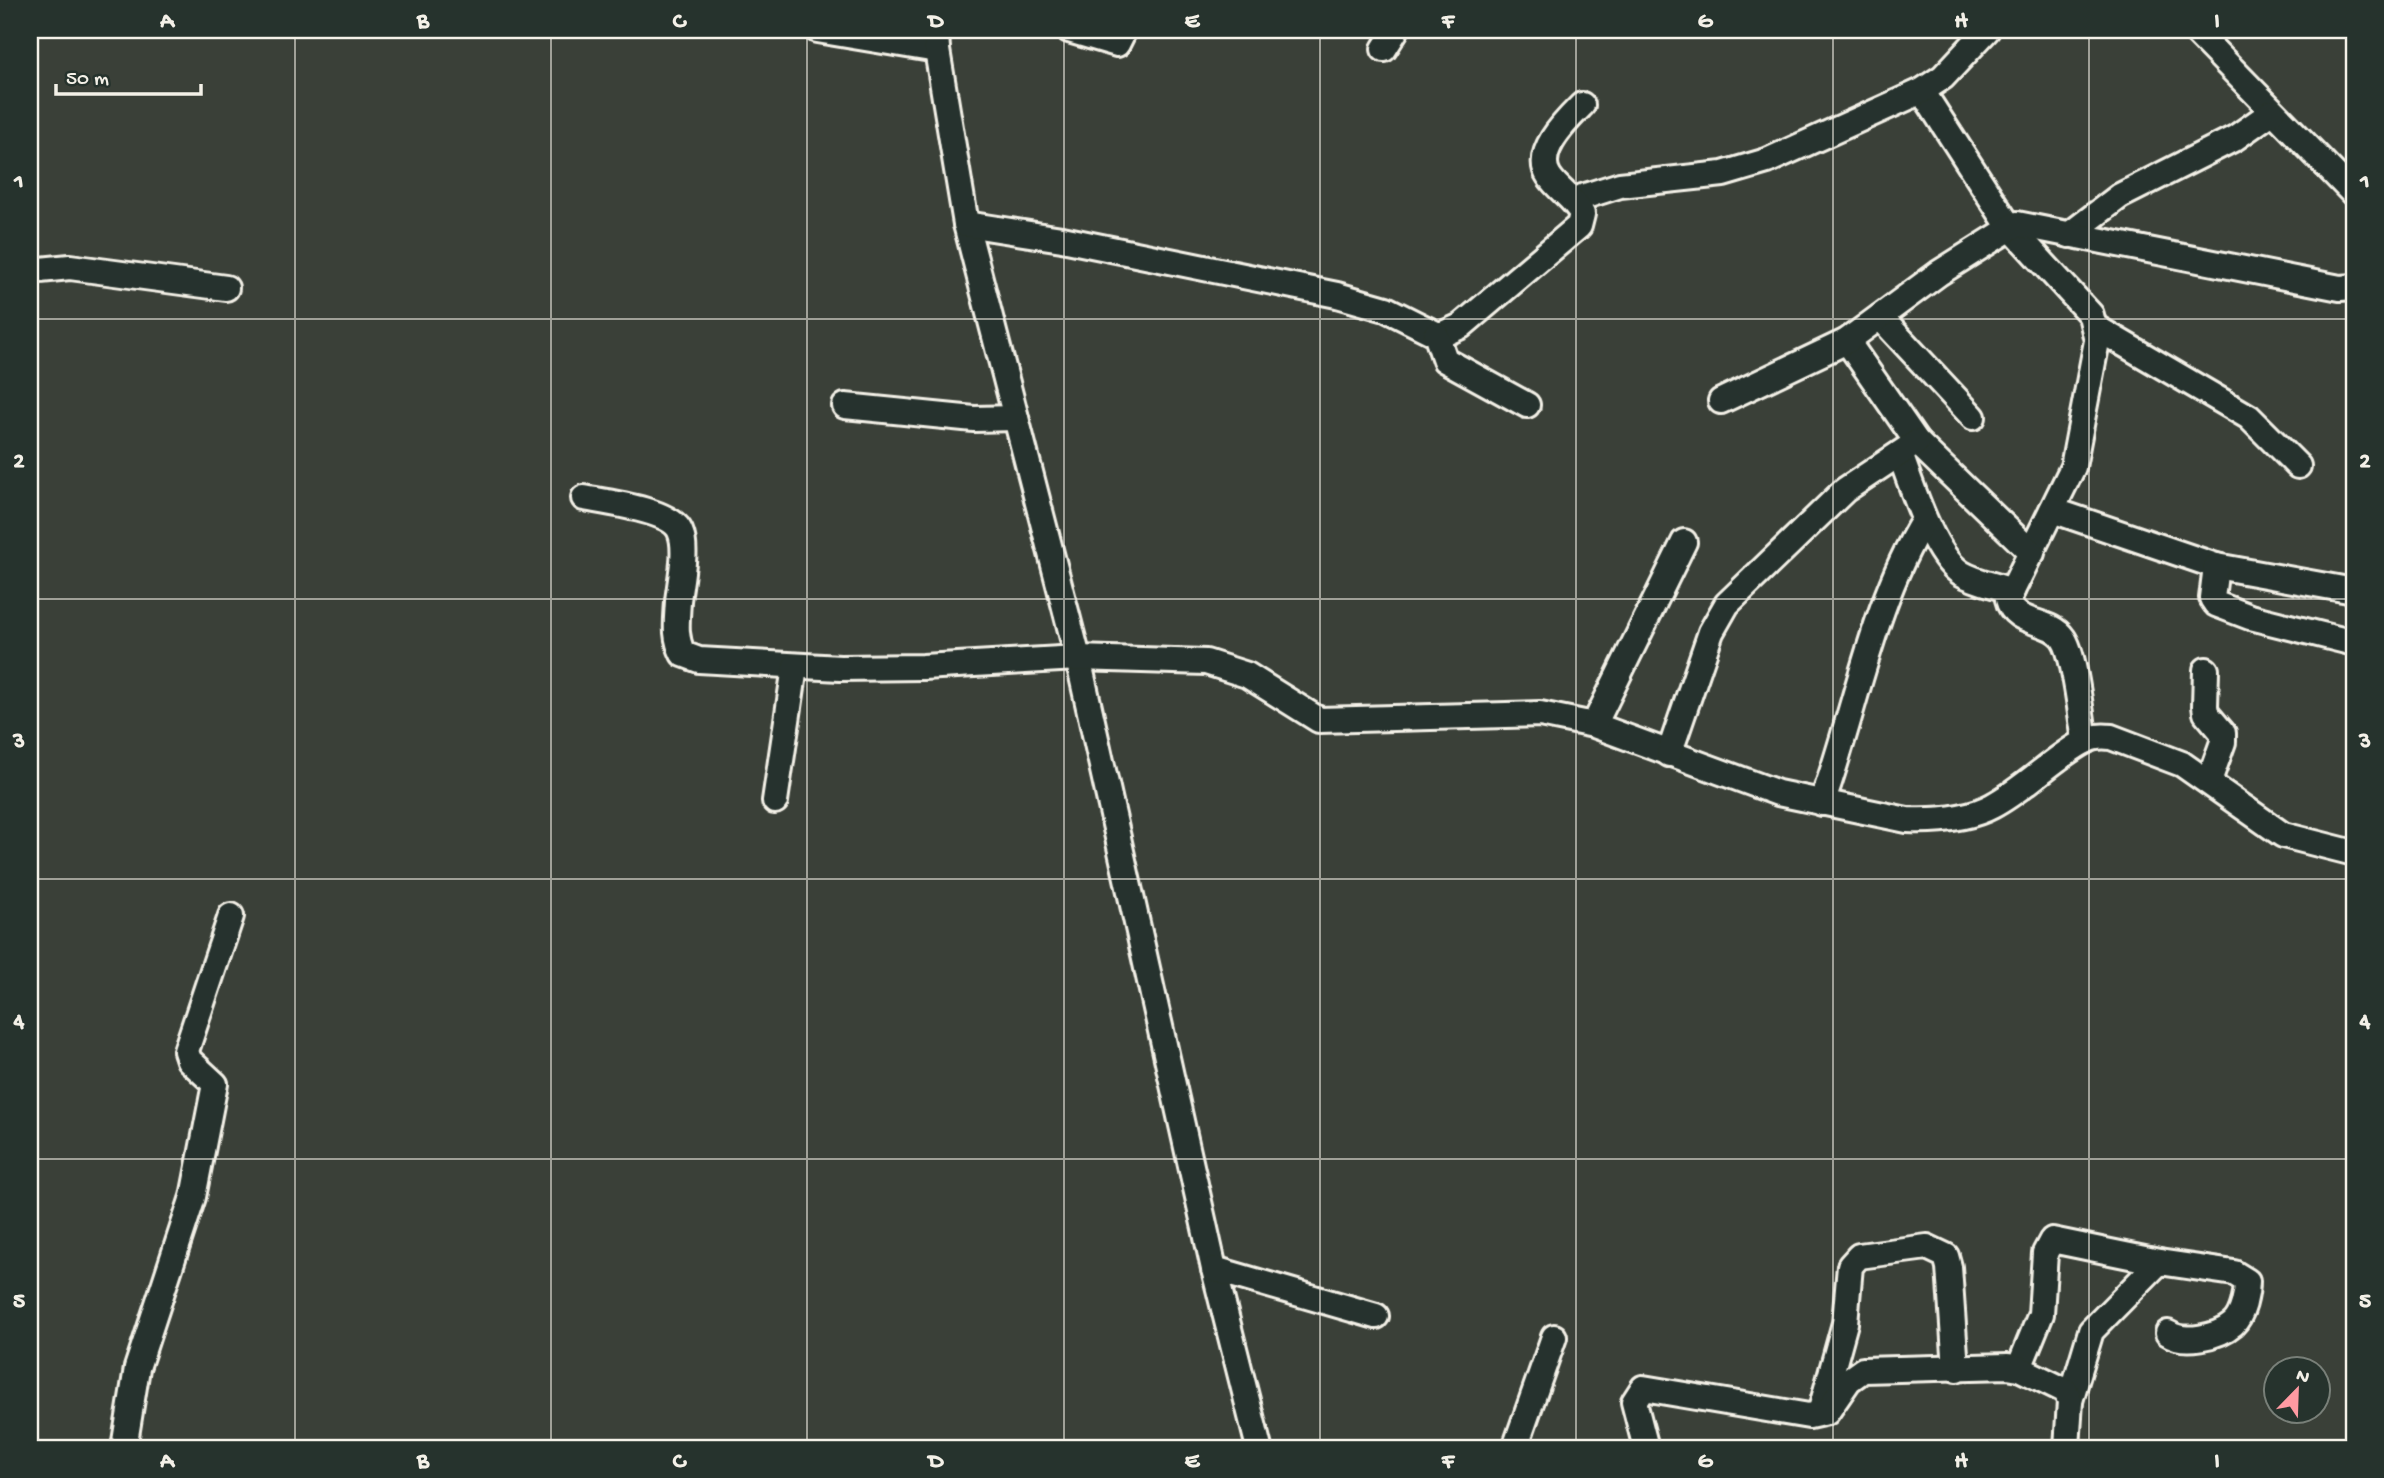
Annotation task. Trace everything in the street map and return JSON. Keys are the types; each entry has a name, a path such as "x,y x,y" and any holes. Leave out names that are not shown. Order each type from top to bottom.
{"street":[{"path":"817,30 936,40 966,224 1078,658 1214,1269 1259,1448"},
{"path":"1069,30 1117,44 1124,30"},
{"path":"1573,200 1620,185 1723,174 1767,161 1922,91 1943,77 1987,30"},
{"path":"2194,30 2354,194"},
{"path":"1922,91 2009,226 2091,315 2095,327 2096,341 2081,436 2073,467 2008,599 2009,607 2018,616 2053,629 2065,640 2085,741"},
{"path":"966,224 1062,239 1337,295 1385,309 1436,334 1444,334 1461,326 1579,226 1582,214 1573,200 1548,175 1546,162 1553,138 1582,104"},
{"path":"2069,235 2120,196 2235,138 2272,112"},
{"path":"1721,401 1847,341 2009,226 2028,224 2069,235 2340,288 2354,286"},
{"path":"30,271 70,267 226,288"},
{"path":"1880,317 1973,417"},
{"path":"2095,327 2249,417 2298,466"},
{"path":"1436,334 1445,360 1527,405"},
{"path":"1847,341 1909,448 1924,520 1958,571 2012,590"},
{"path":"845,406 975,419 1016,418"},
{"path":"1909,448 2032,553"},
{"path":"1670,754 1711,632 1727,604 1845,490 1909,448"},
{"path":"584,498 650,512 670,520 680,530 682,546 675,638 683,654 699,660 795,667 923,667 1078,658 1206,662 1230,667 1319,719 1540,714 1594,725 1778,793 1907,820 1974,813 2032,782 2085,741 2098,736 2111,737 2182,764 2283,835 2354,853"},
{"path":"2052,510 2216,566 2354,591"},
{"path":"1822,803 1843,744 1873,641 1909,546 1924,520"},
{"path":"1594,725 1684,542"},
{"path":"2216,566 2211,598 2216,604 2262,620 2304,628 2354,643"},
{"path":"775,800 795,667"},
{"path":"2206,670 2204,706 2223,733 2223,742 2209,781"},
{"path":"124,1448 137,1368 193,1197 211,1110 215,1084 189,1060 186,1051 231,916"},
{"path":"2018,1368 2041,1314 2045,1253 2052,1240 2159,1262 2234,1273 2247,1281 2239,1317 2232,1324 2188,1340 2177,1339 2168,1333"},
{"path":"1820,1414 1845,1323 1850,1266 1859,1255 1927,1247 1945,1256 1949,1267 1956,1368"},
{"path":"2067,1448 2070,1401 2091,1331 2159,1262"},
{"path":"1214,1269 1376,1316"},
{"path":"1515,1448 1555,1337"},
{"path":"1646,1448 1634,1402 1643,1388 1794,1415 1820,1414 1828,1412 1849,1380 1863,1370 2018,1368 2061,1386 2070,1401"}]}
